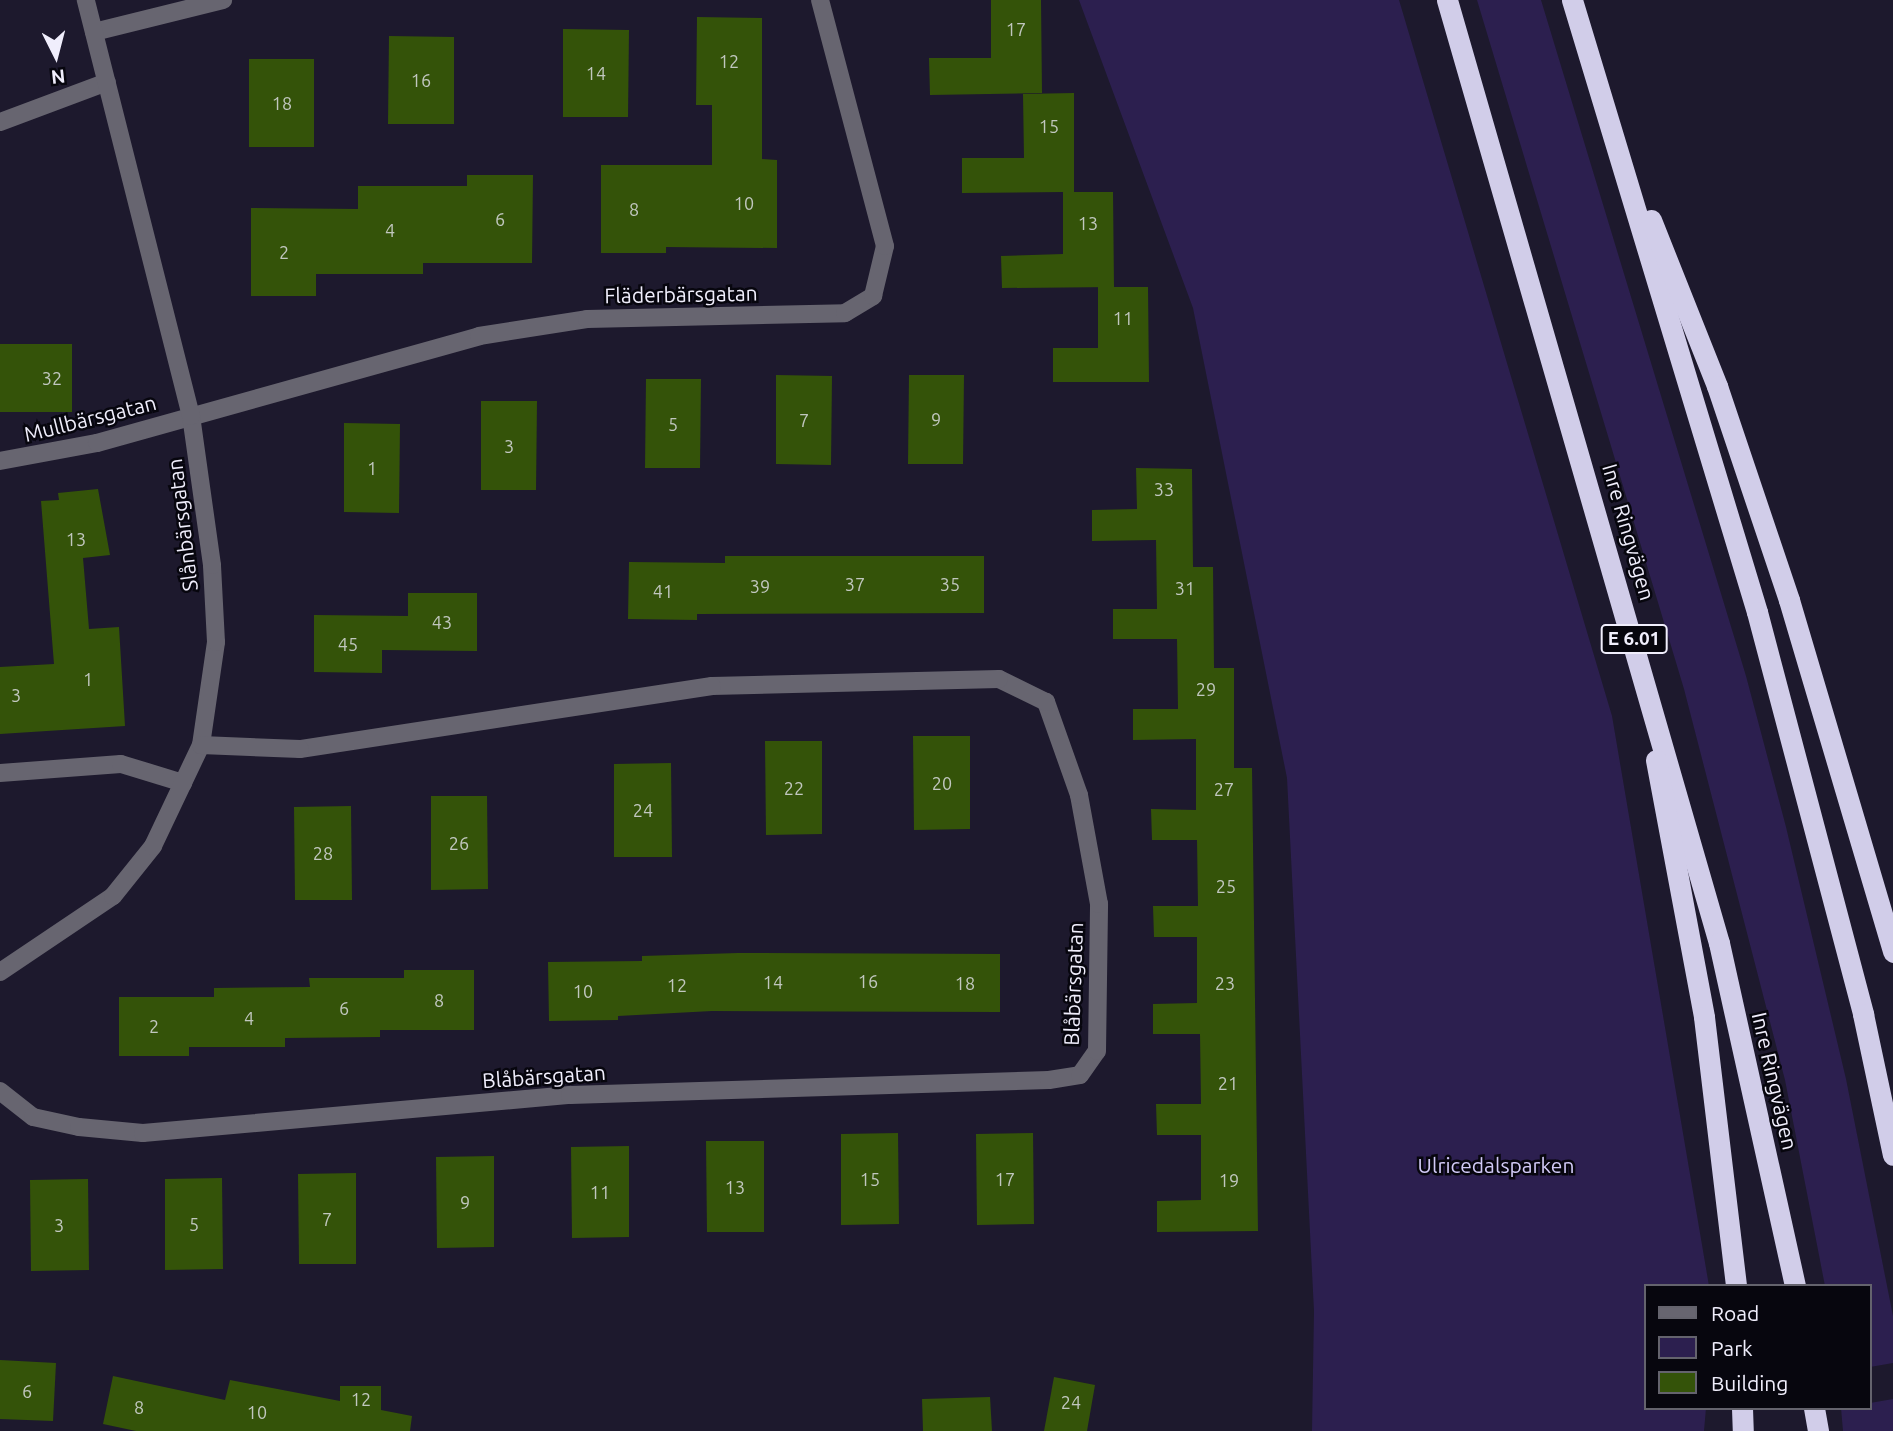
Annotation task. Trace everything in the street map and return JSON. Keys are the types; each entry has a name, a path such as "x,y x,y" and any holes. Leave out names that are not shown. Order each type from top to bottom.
{"highway":[{"name":"Inre Ringvägen","path":"1447,0 1637,651 1719,943 1795,1284"},
{"path":"1572,0 1757,612 1863,1014 1893,1155"},
{"path":"1607,114 1717,386 1789,600 1893,952"},
{"path":"1637,651 1704,1017 1736,1284"},
{"path":"1742,1410 1743,1431"},
{"path":"1814,1410 1818,1431"}],"street":[{"name":"Slånbärsgatan","path":"0,972 113,896 153,846 201,745 216,642 212,565 191,416 86,0"},
{"path":"94,32 223,0"},
{"name":"Fläderbärsgatan","path":"191,416 480,336 587,319 845,313 873,296 885,246 820,0"},
{"path":"0,122 107,82"},
{"name":"Mullbärsgatan","path":"0,461 97,443 191,416"},
{"name":"Blåbärsgatan","path":"0,1091 33,1117 79,1127 143,1133 570,1095 1049,1080 1080,1075 1097,1051 1099,904 1079,795 1046,702 999,679 712,686 300,749 201,745"},
{"path":"0,773 121,764 183,783"}],"green space":[{"name":"Ulricedalsparken","path":"1079,0 1399,0 1612,716 1709,1284 1644,1284 1644,1410 1706,1410 1704,1431 1312,1431 1314,1311 1287,778 1193,308"},
{"path":"1477,0 1541,0 1746,676 1786,827 1846,1079 1893,1316 1893,1363 1872,1367 1872,1284 1825,1284 1785,1080 1684,689"},
{"path":"1893,1399 1893,1431 1843,1431 1841,1410 1872,1410 1872,1403"}],"building":[{"path":"991,0 1041,0 1042,93 930,95 929,58 991,58"},
{"path":"697,17 762,18 762,159 777,160 777,248 666,247 666,253 601,253 601,165 712,165 712,105 696,105"},
{"path":"563,29 629,30 628,117 563,117"},
{"path":"389,36 454,37 454,124 388,124"},
{"path":"249,59 314,59 314,147 249,147"},
{"path":"1074,93 1074,192 1113,192 1114,287 1002,288 1001,256 1063,254 1063,192 962,193 962,158 1024,158 1023,94"},
{"path":"467,175 533,175 532,263 423,263 423,274 316,274 316,296 251,296 251,208 358,209 358,186 467,186"},
{"path":"1098,287 1148,287 1149,382 1053,382 1053,348 1098,348"},
{"path":"0,344 72,344 72,412 0,412"},
{"path":"776,375 832,376 831,465 776,464"},
{"path":"909,375 964,375 963,464 908,464"},
{"path":"646,379 701,379 700,468 645,468"},
{"path":"481,401 537,401 536,490 481,490"},
{"path":"344,423 400,424 399,513 344,512"},
{"path":"1136,468 1192,469 1193,567 1213,567 1214,668 1234,668 1234,768 1252,768 1258,1231 1157,1232 1157,1201 1201,1200 1201,1135 1157,1135 1156,1104 1201,1104 1200,1034 1153,1034 1153,1004 1197,1003 1197,937 1154,937 1153,906 1198,906 1197,840 1152,840 1151,809 1196,810 1196,739 1133,740 1133,709 1178,709 1177,639 1113,639 1113,609 1157,609 1156,540 1092,541 1092,510 1137,509"},
{"path":"98,489 110,555 83,558 89,629 119,627 125,726 0,734 0,667 54,664 41,501 59,500 58,493"},
{"path":"725,556 984,556 984,613 697,614 697,620 628,619 629,562 725,563"},
{"path":"408,593 477,593 477,651 382,650 382,673 314,672 314,615 408,616"},
{"path":"913,736 970,736 970,829 914,830"},
{"path":"765,741 822,741 822,834 766,835"},
{"path":"671,763 672,857 614,857 614,764"},
{"path":"431,796 487,796 488,889 431,890"},
{"path":"351,806 352,900 295,900 294,807"},
{"path":"738,953 1000,954 1000,1012 712,1011 618,1016 618,1020 549,1021 548,962 642,961 642,956"},
{"path":"404,970 474,970 474,1030 380,1030 380,1037 285,1038 285,1047 189,1047 189,1056 119,1056 119,997 214,997 214,988 310,987 309,978 404,978"},
{"path":"898,1133 899,1224 841,1225 841,1134"},
{"path":"1033,1133 1034,1224 977,1225 976,1134"},
{"path":"706,1141 764,1141 764,1232 707,1232"},
{"path":"629,1146 629,1237 572,1238 571,1147"},
{"path":"494,1156 494,1247 437,1248 436,1157"},
{"path":"356,1173 356,1264 299,1264 298,1174"},
{"path":"222,1178 223,1269 165,1270 165,1179"},
{"path":"88,1179 89,1270 31,1271 30,1180"},
{"path":"0,1360 56,1363 53,1421 0,1419"},
{"path":"113,1376 225,1400 230,1380 340,1401 340,1386 381,1386 381,1410 412,1416 410,1431 136,1431 103,1424"},
{"path":"1054,1377 1095,1385 1087,1431 1044,1431"},
{"path":"990,1397 992,1431 923,1431 922,1399"}]}
